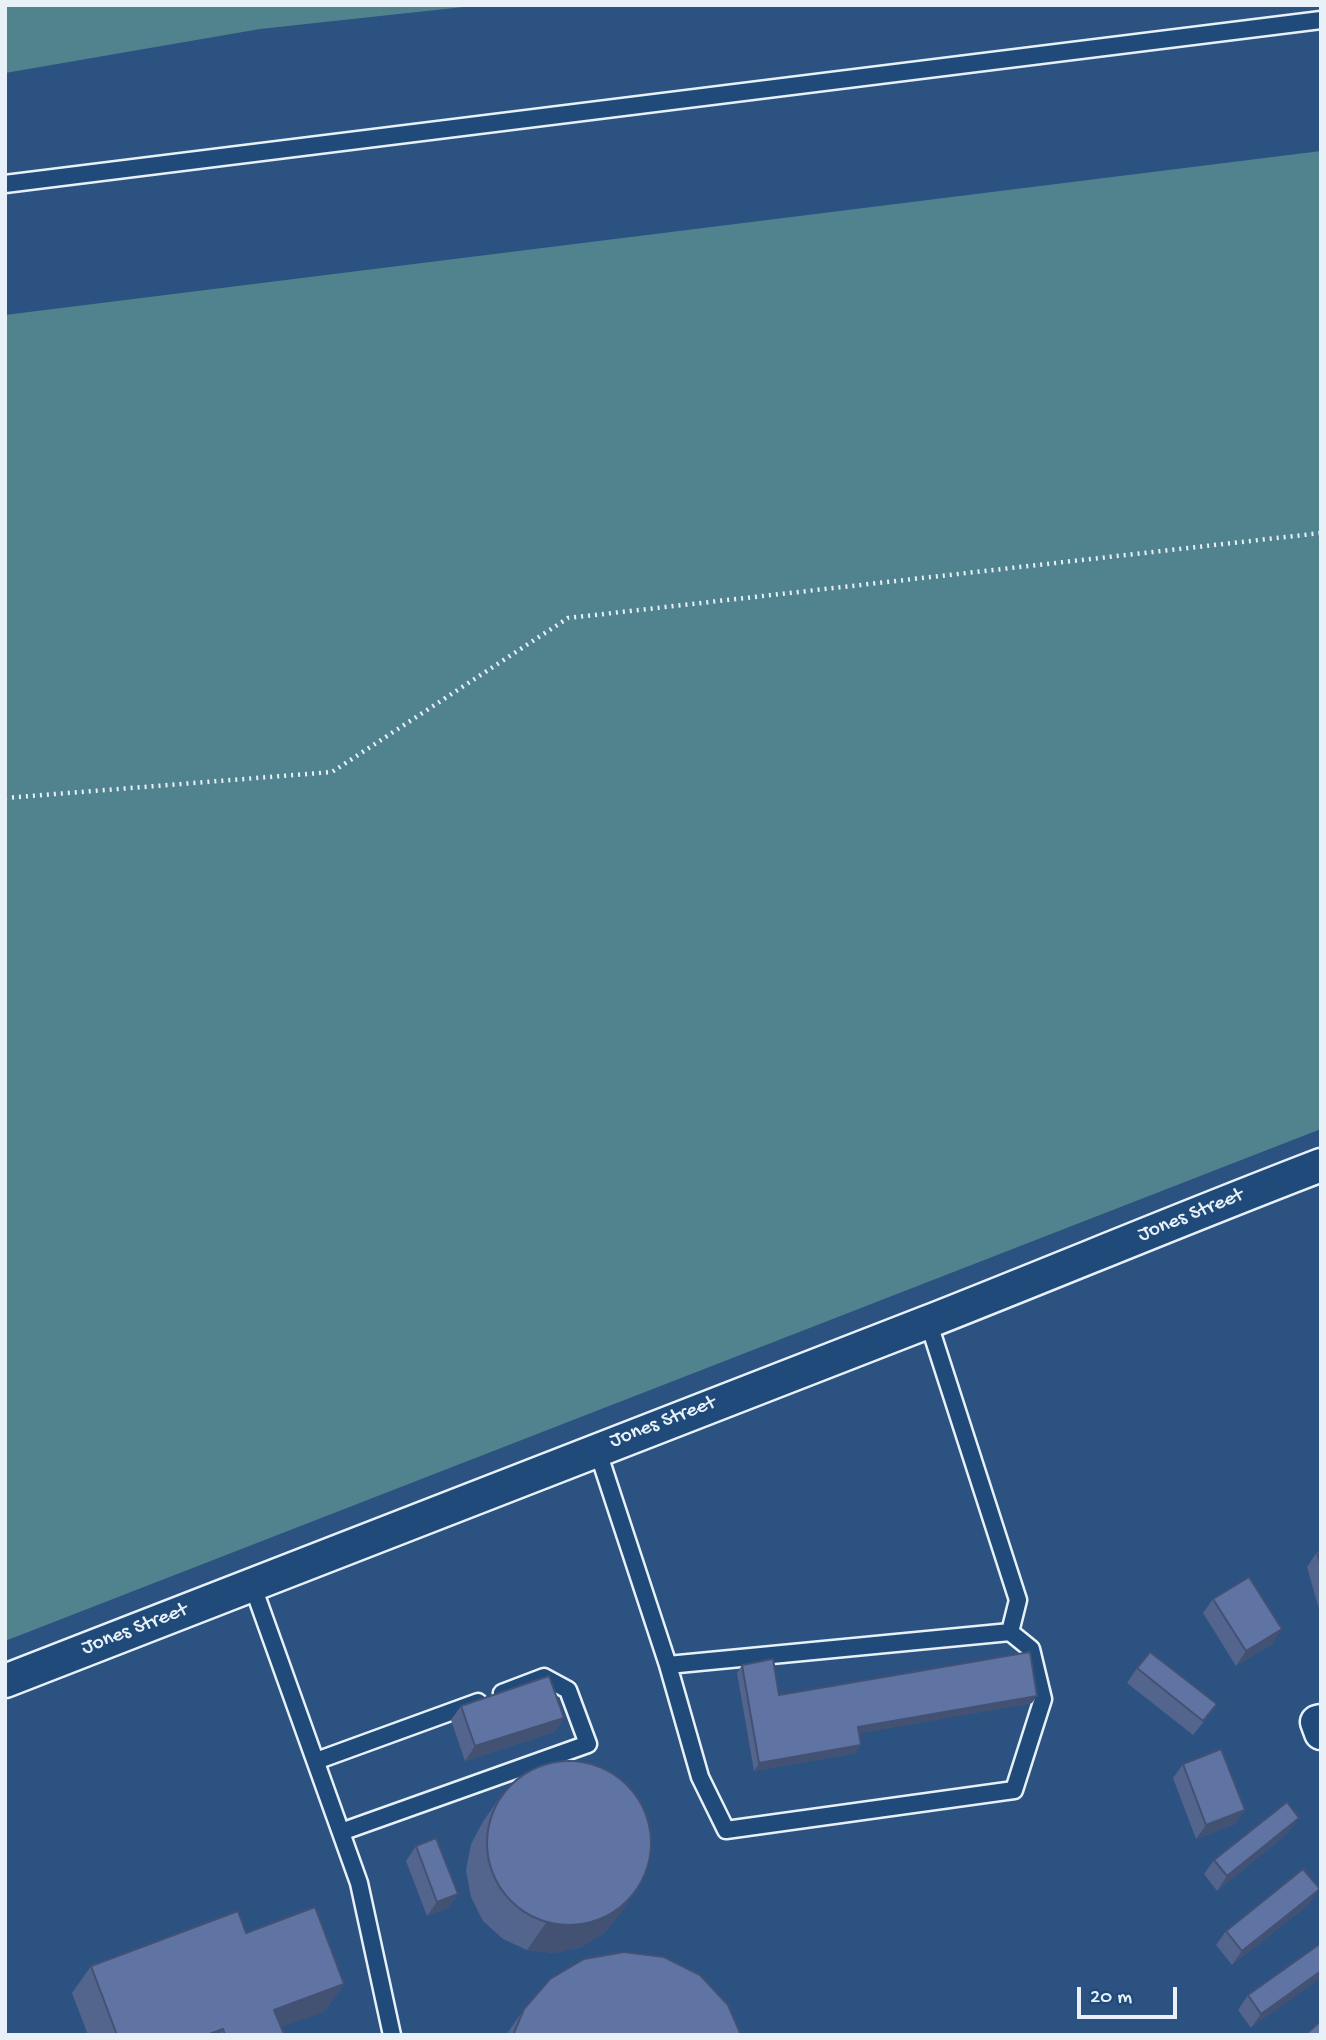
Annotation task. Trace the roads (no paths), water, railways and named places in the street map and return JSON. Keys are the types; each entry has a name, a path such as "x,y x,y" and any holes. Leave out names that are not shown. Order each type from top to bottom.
{"street":[{"name":"Jones Street","path":"5,1681 1321,1165"},
{"path":"1321,1721 1317,1722 1321,1733"}],"lane":[{"path":"5,184 1321,20"},
{"path":"928,1321 1017,1600 1010,1632"},
{"path":"597,1448 668,1665 699,1777 726,1830 1014,1790 1043,1699 1031,1650 1010,1632 668,1665"},
{"path":"252,1584 359,1883 392,2035"},
{"path":"316,1761 544,1677 568,1690 588,1744 341,1832"}]}
